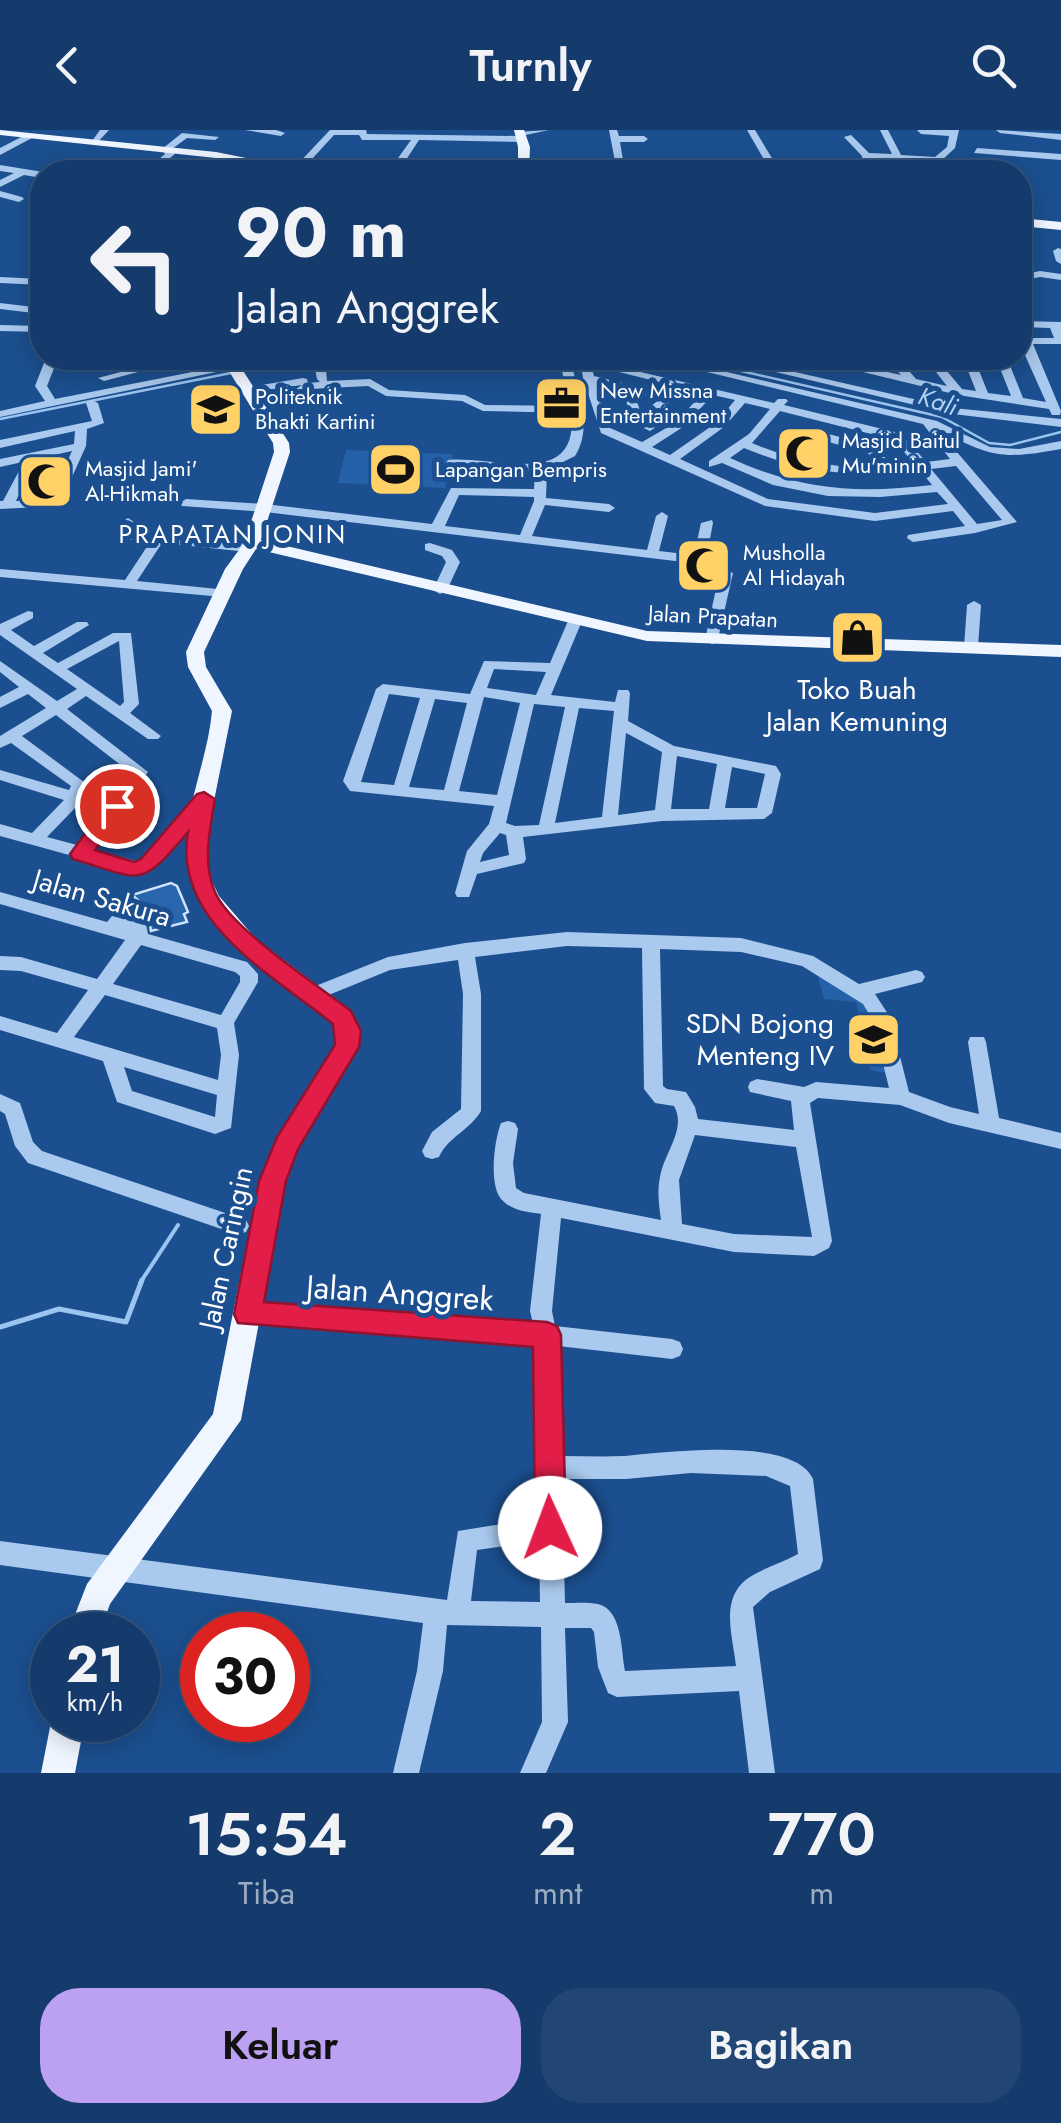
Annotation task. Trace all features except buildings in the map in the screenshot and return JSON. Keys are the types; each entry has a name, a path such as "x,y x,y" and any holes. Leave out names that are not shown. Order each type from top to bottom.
{"main road":[{"path":"0,132 244,160"},
{"path":"520,134 523,160"},
{"path":"1032,223 1061,226"},
{"name":"Jalan Caringin","path":"92,1612 116,1567 226,1420 272,1181 286,1145 347,1047 349,1031 342,1018 226,924 202,888 196,850 222,711 196,667 195,652 250,546 265,508 281,443 239,376"},
{"name":"Jalan Prapatan","path":"250,546 647,636 1061,651"},
{"path":"58,1773 64,1742"}],"street":[{"path":"92,142 105,130"},
{"path":"196,153 224,130"},
{"path":"249,130 274,133"},
{"path":"310,160 333,132 365,131 364,138 415,141 443,135 545,130"},
{"path":"750,130 767,160"},
{"path":"884,130 897,155"},
{"path":"1061,136 1001,130 998,136 988,138 982,152 1061,157"},
{"path":"866,155 938,160 951,148 955,132 920,131"},
{"path":"1048,132 1061,157"},
{"path":"161,160 185,134 215,137"},
{"path":"618,160 613,134 644,138"},
{"path":"0,152 29,136"},
{"path":"848,137 867,160"},
{"path":"401,160 415,141"},
{"path":"778,160 790,155"},
{"path":"0,168 30,173"},
{"path":"0,184 22,172"},
{"path":"0,194 18,199"},
{"path":"1032,276 1061,276"},
{"path":"0,280 30,282"},
{"path":"0,296 15,281"},
{"path":"0,306 30,310"},
{"path":"1,324 30,325"},
{"path":"1032,324 1057,325 1061,340 1032,340"},
{"path":"17,339 30,338"},
{"path":"1032,360 1061,422"},
{"path":"47,370 41,386 52,404"},
{"path":"104,378 118,370"},
{"path":"321,370 322,379"},
{"path":"452,463 541,468 573,450 578,410 568,370"},
{"path":"587,370 605,430 756,499 880,518 955,508"},
{"path":"628,370 895,436 974,529"},
{"path":"639,422 670,398 695,370"},
{"path":"710,370 908,400 982,416 1061,422"},
{"path":"757,370 924,422 987,450 1019,453 1061,446"},
{"path":"700,472 744,444 807,370"},
{"path":"867,370 958,392 1052,406"},
{"path":"884,370 908,400"},
{"path":"902,370 912,382"},
{"path":"941,370 958,392"},
{"path":"973,370 983,396"},
{"path":"1007,370 1019,402"},
{"path":"0,418 208,373 304,381"},
{"path":"0,418 239,376 293,396 307,386 374,382 386,393 465,398 483,408 578,410"},
{"path":"589,378 670,398"},
{"path":"626,388 639,422 666,433"},
{"path":"644,446 695,411 711,391"},
{"path":"23,394 24,410"},
{"path":"672,459 720,425 742,399"},
{"path":"0,444 100,422 92,403"},
{"path":"776,459 812,416"},
{"path":"913,538 1011,522 924,422"},
{"path":"3,505 52,504 80,446 81,428"},
{"path":"801,431 871,449 890,472"},
{"path":"744,444 776,459 868,474 960,462"},
{"path":"0,463 80,446"},
{"path":"722,459 777,485 822,492 869,497 939,488"},
{"path":"3,505 22,474 70,465"},
{"path":"524,541 540,497 541,468"},
{"path":"815,528 826,470"},
{"path":"14,488 61,488"},
{"path":"436,530 455,491 540,497 608,508"},
{"path":"336,517 344,500"},
{"path":"186,503 265,508 700,560"},
{"path":"199,524 208,504"},
{"path":"652,554 662,516"},
{"path":"128,522 129,536 250,546"},
{"path":"707,523 698,566 726,573 712,640"},
{"path":"129,584 158,539"},
{"path":"430,546 447,553 454,562 440,590"},
{"path":"0,573 223,592"},
{"path":"972,648 974,605"},
{"path":"28,615 0,630 153,736"},
{"path":"469,870 518,859 506,829 502,801 535,700 575,620"},
{"path":"34,652 82,624"},
{"path":"59,668 118,636 126,636 132,704 120,713"},
{"path":"450,796 477,695 491,662 552,668"},
{"path":"0,666 140,772 80,854"},
{"path":"0,703 28,688"},
{"path":"463,893 480,842 506,829 546,830 662,814 762,814 773,774 768,769 670,750 621,707 388,688 381,691 351,781 356,787 502,801"},
{"path":"35,840 74,798 79,784 6,739 86,690"},
{"path":"400,792 429,693"},
{"path":"546,830 572,704"},
{"path":"609,822 621,707"},
{"path":"662,814 670,750"},
{"path":"716,812 725,761"},
{"path":"0,775 74,798"},
{"path":"0,830 142,868 204,799"},
{"name":"Jalan Sakura","path":"0,898 241,967 249,974 249,982 224,1023"},
{"path":"62,1041 138,936"},
{"path":"314,994 373,968 465,950 568,940 742,945 790,954 869,999 881,1017 901,1097"},
{"path":"652,942 654,1089 656,1094 685,1103 688,1126 669,1176 672,1228"},
{"path":"432,1151 440,1134 466,1119 471,1111 472,994 465,950"},
{"path":"0,963 21,964 224,1023 230,1054 224,1122 215,1126 124,1096 111,1057"},
{"path":"856,992 916,977"},
{"path":"0,1023 226,1090"},
{"path":"976,1042 990,1123"},
{"path":"756,1086 804,1095"},
{"path":"508,1129 503,1163 507,1194 519,1201 734,1243 814,1246 822,1241 822,1233 810,1184 800,1099 804,1095 816,1090 901,1097 948,1115 1061,1142"},
{"path":"0,1102 12,1109 25,1146 35,1157 240,1226"},
{"path":"688,1126 807,1140"},
{"path":"533,1773 555,1722 547,1335 541,1312 552,1208"},
{"name":"Jalan Anggrek","path":"248,1314 547,1335 672,1349"},
{"path":"548,1468 624,1467 709,1458 783,1470 801,1479 812,1560 756,1586 744,1596 741,1606 762,1773"},
{"path":"406,1773 466,1539 550,1528"},
{"path":"0,1554 116,1567 218,1585 447,1610 597,1616 604,1622 611,1672 617,1684 748,1678"}],"shaded area":[{"name":"Lapangan Bempris","path":"346,450 453,454 445,488 338,483"},
{"path":"817,973 868,1001 892,1074 870,1070 856,1002 824,999"}],"waterway":[{"name":"Kali","path":"240,371 245,370"},
{"name":"Kali","path":"736,370 942,417 989,443 1010,445 1061,432"},
{"name":"Kali","path":"0,419 231,373"},
{"path":"140,1283 178,1225"},
{"path":"0,1327 59,1309 126,1322 142,1280"}],"place":[{"name":"New Missna Entertainment","path":"561,403"},
{"name":"Politeknik Bhakti Kartini","path":"216,409"},
{"name":"Masjid Baitul Mu'minin","path":"803,453"},
{"name":"Lapangan Bempris","path":"396,469"},
{"name":"Masjid Jami' Al-Hikmah","path":"46,481"},
{"name":"Musholla Al Hidayah","path":"704,565"},
{"name":"Toko Buah Jalan Kemuning","path":"857,638"},
{"name":"SDN Bojong Menteng IV","path":"873,1039"}],"district":[{"name":"PRAPATAN JONIN","path":"233,534"}],"route":[{"path":"117,806 80,854 134,870 149,864 204,799 196,850 202,888 210,904 226,924 342,1018 349,1031 347,1047 286,1145 272,1181 248,1314 547,1335 550,1528"}]}
